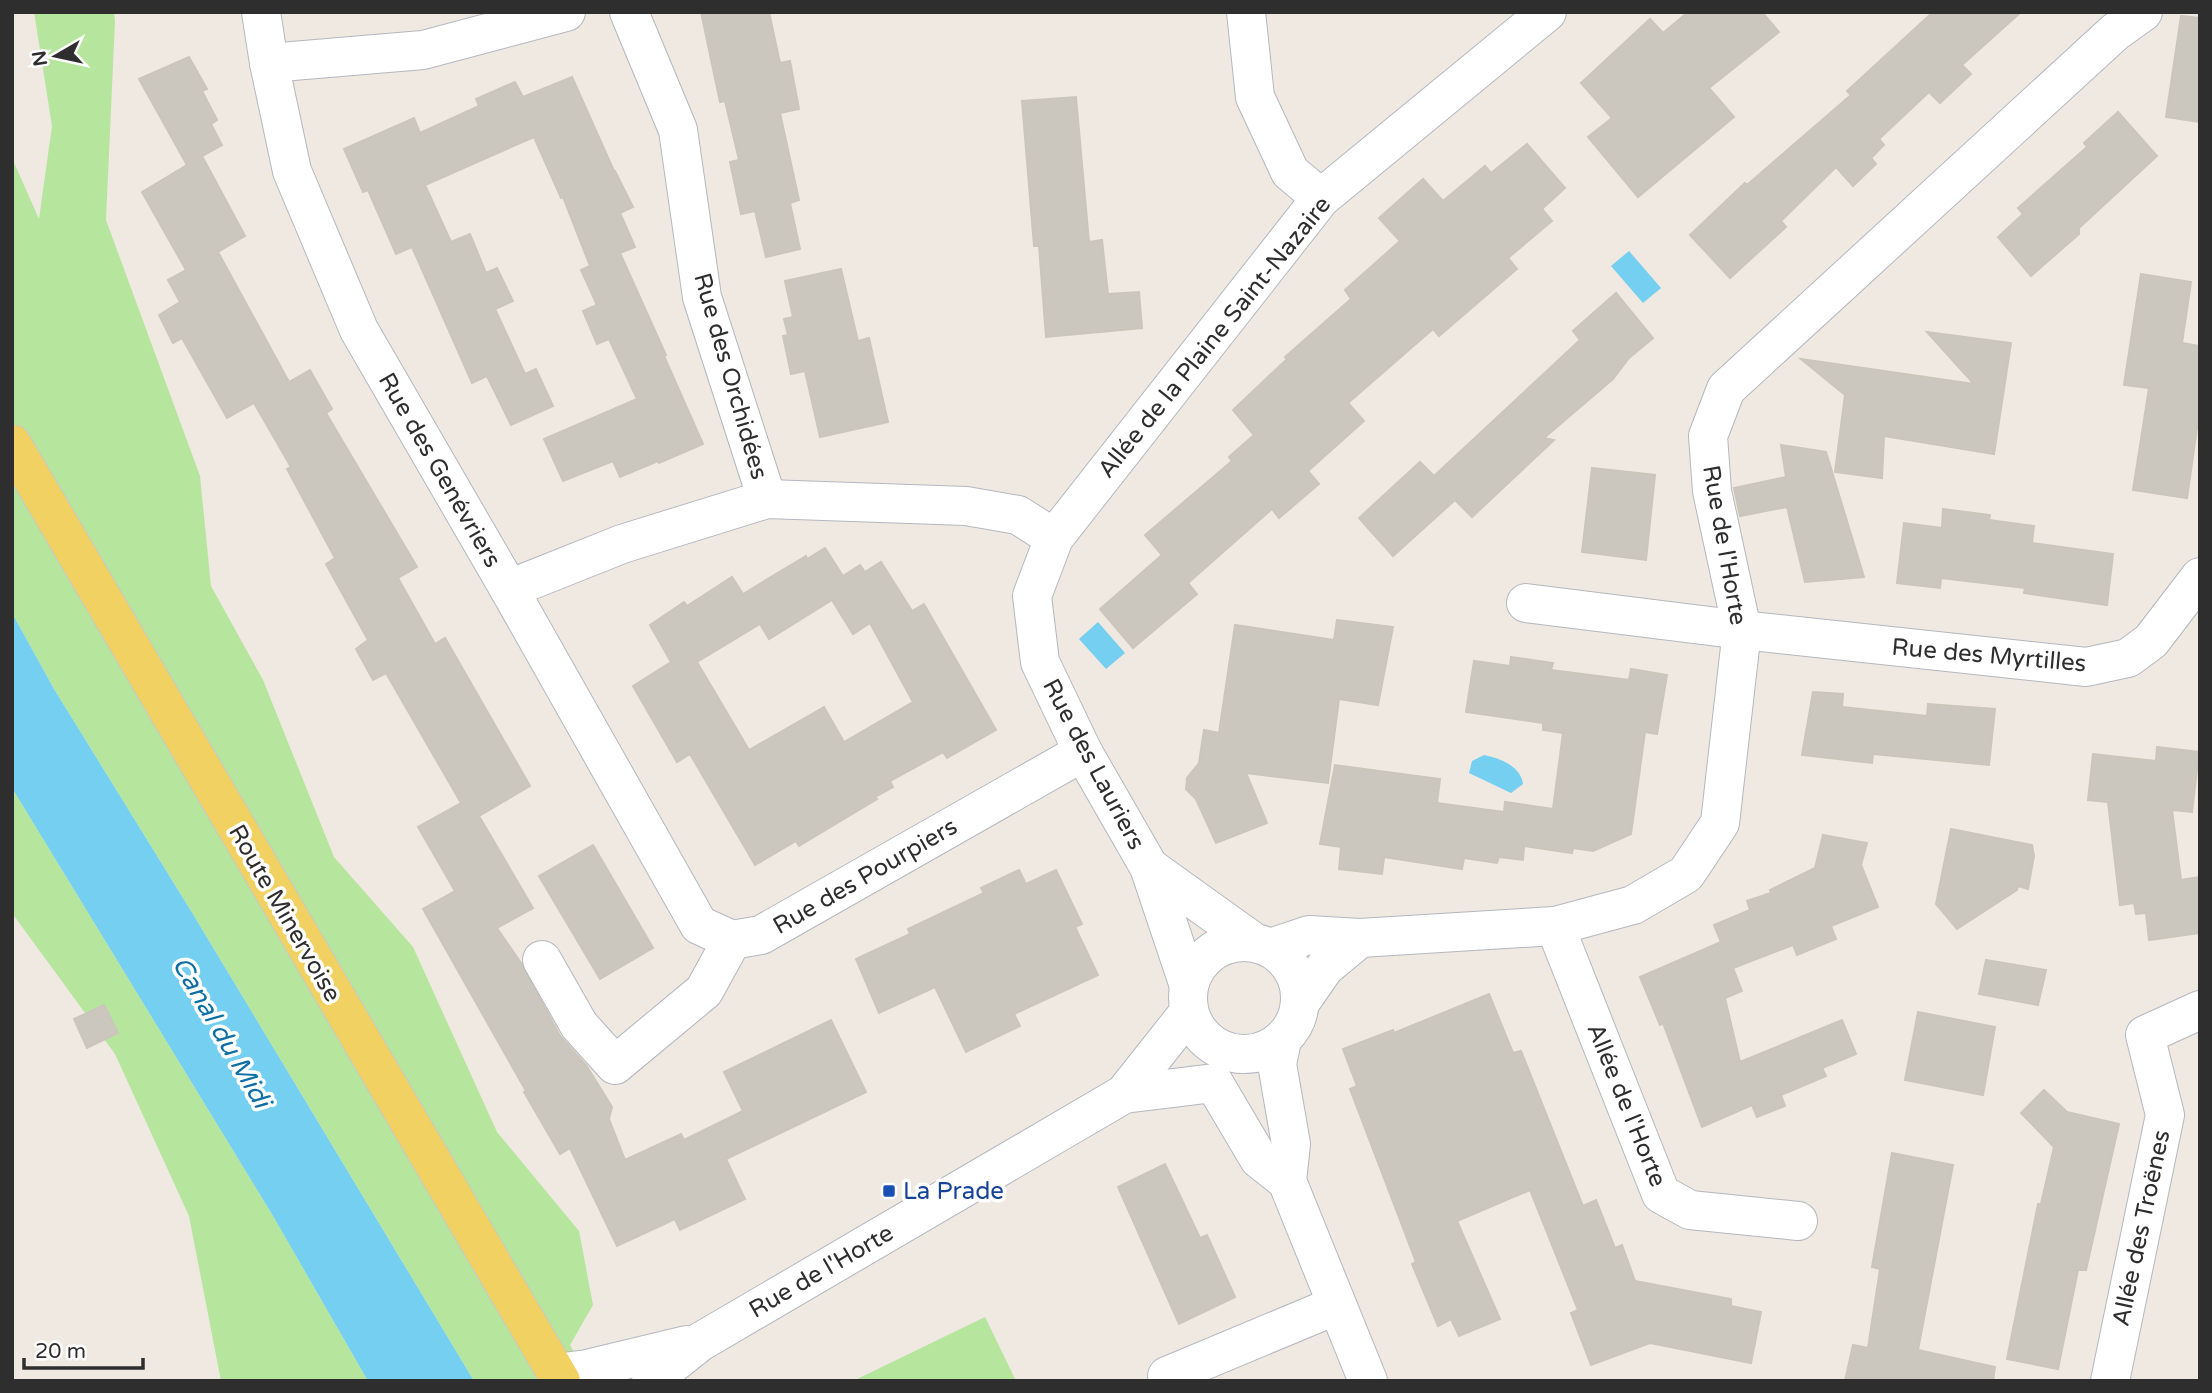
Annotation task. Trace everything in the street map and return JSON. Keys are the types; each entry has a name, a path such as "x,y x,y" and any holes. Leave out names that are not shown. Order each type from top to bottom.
{"main road":[{"name":"Route Minervoise","path":"12,444 558,1377"}],"street":[{"name":"Rue des Genévriers","path":"261,12 292,171 359,330 509,589 622,544 767,499 966,506 1018,515 1054,538"},
{"path":"269,63 423,50 566,12"},
{"name":"Rue des Orchidées","path":"629,12 678,130 702,297 767,499"},
{"path":"1246,12 1255,97 1290,172 1321,198"},
{"name":"Allée de la Plaine Saint-Nazaire","path":"1054,538 1321,198 1548,12"},
{"name":"Rue de l'Horte","path":"1263,946 1309,935 1360,939 1555,926 1633,905 1686,874 1720,823 1742,630 1712,491 1707,436 1726,389 2115,32 2143,12"},
{"name":"Rue des Lauriers","path":"1054,538 1032,596 1040,662 1083,752 1149,867 1189,999"},
{"name":"Rue des Myrtilles","path":"1526,603 1742,630 2085,667 2128,658 2151,640 2200,577"},
{"path":"509,589 627,793 699,925 732,940 704,991 615,1065 579,1025 542,960"},
{"name":"Rue des Pourpiers","path":"732,940 761,935 1083,752"},
{"name":"Rue des Lauriers","path":"1149,867 1263,946"},
{"name":"Allée de l'Horte","path":"1555,926 1661,1194 1690,1210 1798,1222"},
{"path":"1300,1003 1325,967 1360,939"},
{"path":"1287,1181 1259,1159 1206,1041 1196,1028 1189,999 1195,970 1206,956 1221,947 1238,943 1263,946 1283,958 1293,971 1300,1003 1297,1017 1282,1040 1277,1064 1291,1144 1287,1181 1368,1381"},
{"name":"Rue de l'Horte","path":"1124,1094 1189,999"},
{"name":"Allée des Troënes","path":"2110,1381 2165,1115 2145,1035 2200,1010"},
{"path":"1218,1067 1237,1054 1253,1054 1282,1040"},
{"name":"Rue de l'Horte","path":"651,1381 700,1342 1124,1094 1218,1067"},
{"path":"1167,1376 1337,1305"},
{"path":"681,1381 700,1342"},
{"name":"Rue de l'Horte","path":"558,1377 700,1342"}],"green space":[{"path":"34,12 114,12 106,220 200,476 211,586 263,680 334,857 413,947 497,1132 579,1231 593,1305 570,1345 590,1381 474,1381 54,689 12,613 12,158 39,219 52,126"},
{"path":"12,788 273,1216 368,1381 221,1381 189,1216 115,1054 12,913"},
{"path":"985,1317 1016,1381 853,1381"}],"water":[{"path":"1629,251 1661,288 1643,303 1611,266"},
{"name":"Canal du Midi","path":"12,613 54,689 474,1381 368,1381 273,1216 12,788"},
{"path":"1098,622 1125,653 1106,669 1079,639"},
{"path":"1484,755 1514,768 1523,784 1511,793 1469,773 1472,761"}],"building":[{"path":"701,12 769,12 780,63 790,61 799,109 780,113 799,200 790,203 800,249 766,257 755,211 741,214 730,162 739,160 725,101 720,102"},
{"path":"1688,12 1762,12 1779,32 1709,88 1734,117 1638,197 1588,137 1612,118 1581,83 1650,19 1663,33"},
{"path":"1933,12 2021,12 1962,65 1971,74 1940,103 1929,92 1879,139 1884,145 1871,158 1876,164 1853,186 1836,167 1781,221 1786,227 1730,278 1690,235 1745,183 1747,185 1851,95 1847,91"},
{"path":"2181,16 2200,18 2200,122 2166,117"},
{"path":"189,57 207,89 202,91 217,120 211,124 222,145 202,156 245,236 218,252 289,382 310,370 332,409 326,413 417,567 398,578 435,644 445,638 530,786 479,816 533,908 497,928 521,963 560,1036 586,1065 612,1107 609,1119 625,1160 681,1134 684,1140 743,1111 724,1072 831,1020 866,1092 726,1159 745,1199 680,1230 675,1219 617,1246 570,1148 560,1154 524,1092 526,1091 423,909 455,891 418,827 461,803 386,673 373,680 356,649 368,640 326,564 335,558 287,469 291,467 254,403 227,418 182,338 173,343 159,315 180,302 168,280 186,270 142,192 187,165 139,79"},
{"path":"572,77 633,207 620,213 635,247 620,253 703,444 620,477 613,461 563,481 544,439 637,399 609,339 597,344 583,311 597,305 581,270 590,266 563,197 561,198 534,137 425,185 451,242 470,234 486,273 497,268 513,301 495,309 525,374 536,369 553,406 511,425 487,376 472,383 412,247 396,254 368,190 363,192 344,149 414,118 420,133 479,106 476,99 515,82 523,97"},
{"path":"1076,97 1089,242 1102,240 1108,294 1139,292 1142,328 1046,337 1039,246 1034,246 1022,101"},
{"path":"2118,112 2157,156 2079,228 2079,234 2031,276 1998,237 2023,214 2018,208 2087,147 2084,143"},
{"path":"1527,144 1565,188 1542,209 1552,221 1508,258 1517,269 1439,336 1433,329 1348,403 1364,421 1308,471 1319,484 1279,518 1272,509 1188,583 1197,594 1133,648 1100,609 1162,555 1145,535 1232,461 1229,457 1254,435 1233,410 1287,359 1285,357 1351,299 1345,290 1400,241 1379,218 1423,179 1443,201 1485,166 1491,173"},
{"path":"841,269 858,341 869,338 888,422 820,437 805,371 791,374 783,336 788,335 784,319 793,317 785,281"},
{"path":"2141,274 2191,282 2182,343 2200,346 2200,407 2187,498 2133,490 2149,388 2124,385"},
{"path":"1616,293 1653,338 1629,358 1613,379 1544,438 1554,440 1472,517 1455,500 1393,556 1359,518 1420,462 1434,476 1580,340 1573,331"},
{"path":"1927,332 2011,343 1994,454 1884,436 1882,478 1835,472 1845,395 1801,359 1974,384"},
{"path":"1781,445 1826,452 1864,577 1805,582 1787,507 1740,516 1734,488 1786,477"},
{"path":"1592,468 1655,475 1646,560 1582,552"},
{"path":"1943,509 1990,515 1989,520 2034,526 2032,543 2113,554 2107,605 2024,593 2025,588 1941,578 1940,588 1897,583 1904,523 1942,528"},
{"path":"825,548 843,576 860,565 865,572 881,562 912,611 924,604 996,730 947,758 943,752 890,781 893,787 875,797 877,799 799,846 796,841 755,865 690,754 677,762 633,686 671,662 650,625 684,602 687,606 732,577 743,594 806,556 807,559","holes":["832,600 853,634 870,623 913,702 844,742 824,707 749,750 697,662 760,624 769,639"]},
{"path":"1337,620 1393,627 1378,705 1339,699 1328,783 1246,773 1267,823 1216,843 1196,799 1186,789 1187,778 1199,763 1204,730 1219,733 1235,625 1334,640"},
{"path":"1511,657 1553,663 1551,670 1629,680 1631,669 1667,675 1657,734 1645,732 1631,834 1593,851 1573,848 1572,853 1524,846 1523,860 1499,857 1497,863 1464,858 1462,869 1384,857 1382,874 1339,869 1341,847 1320,844 1335,765 1440,779 1437,803 1504,812 1505,802 1553,809 1563,733 1543,730 1543,723 1466,712 1474,661 1510,666"},
{"path":"1813,692 1843,694 1842,707 1927,716 1928,704 1995,709 1989,765 1873,754 1872,763 1802,755"},
{"path":"2157,747 2199,752 2192,812 2172,810 2181,880 2200,877 2200,933 2149,940 2146,913 2136,914 2134,903 2120,905 2108,802 2088,800 2093,754 2156,761"},
{"path":"1951,829 2032,845 2034,856 2028,889 2018,886 2017,890 1957,929 1936,904"},
{"path":"1823,835 1867,843 1861,865 1878,907 1831,926 1836,939 1797,955 1793,945 1733,968 1742,991 1725,998 1740,1062 1842,1020 1856,1054 1822,1068 1826,1076 1781,1095 1785,1106 1757,1117 1752,1105 1702,1127 1663,1023 1660,1025 1640,977 1721,942 1714,925 1750,910 1747,901 1771,893 1770,890 1815,868"},
{"path":"593,845 653,948 600,979 539,876"},
{"path":"1019,870 1026,884 1056,870 1082,924 1075,927 1098,975 1014,1014 1020,1026 966,1052 935,987 879,1013 856,959 910,934 908,929 984,893 981,888"},
{"path":"1986,960 2046,970 2038,1005 1979,994"},
{"path":"1489,994 1513,1053 1521,1051 1583,1206 1596,1200 1615,1248 1622,1245 1635,1281 1731,1299 1731,1306 1761,1312 1751,1363 1650,1343 1591,1365 1571,1313 1578,1310 1530,1190 1457,1221 1500,1319 1459,1336 1451,1319 1438,1326 1412,1264 1416,1262 1350,1089 1357,1086 1343,1049 1393,1030 1394,1033"},
{"path":"104,1005 118,1033 87,1048 74,1019"},
{"path":"1918,1012 1995,1027 1983,1095 1905,1080"},
{"path":"2044,1090 2067,1112 2119,1124 2086,1270 2078,1270 2058,1369 2007,1359 2038,1204 2041,1204 2054,1147 2021,1113"},
{"path":"1892,1153 1953,1165 1918,1350 1995,1367 1993,1381 1845,1381 1853,1345 1868,1348 1880,1269 1872,1267"},
{"path":"1165,1164 1200,1238 1207,1235 1235,1297 1179,1324 1118,1187"}],"place":[{"name":"La Prade","path":"889,1191"}]}
